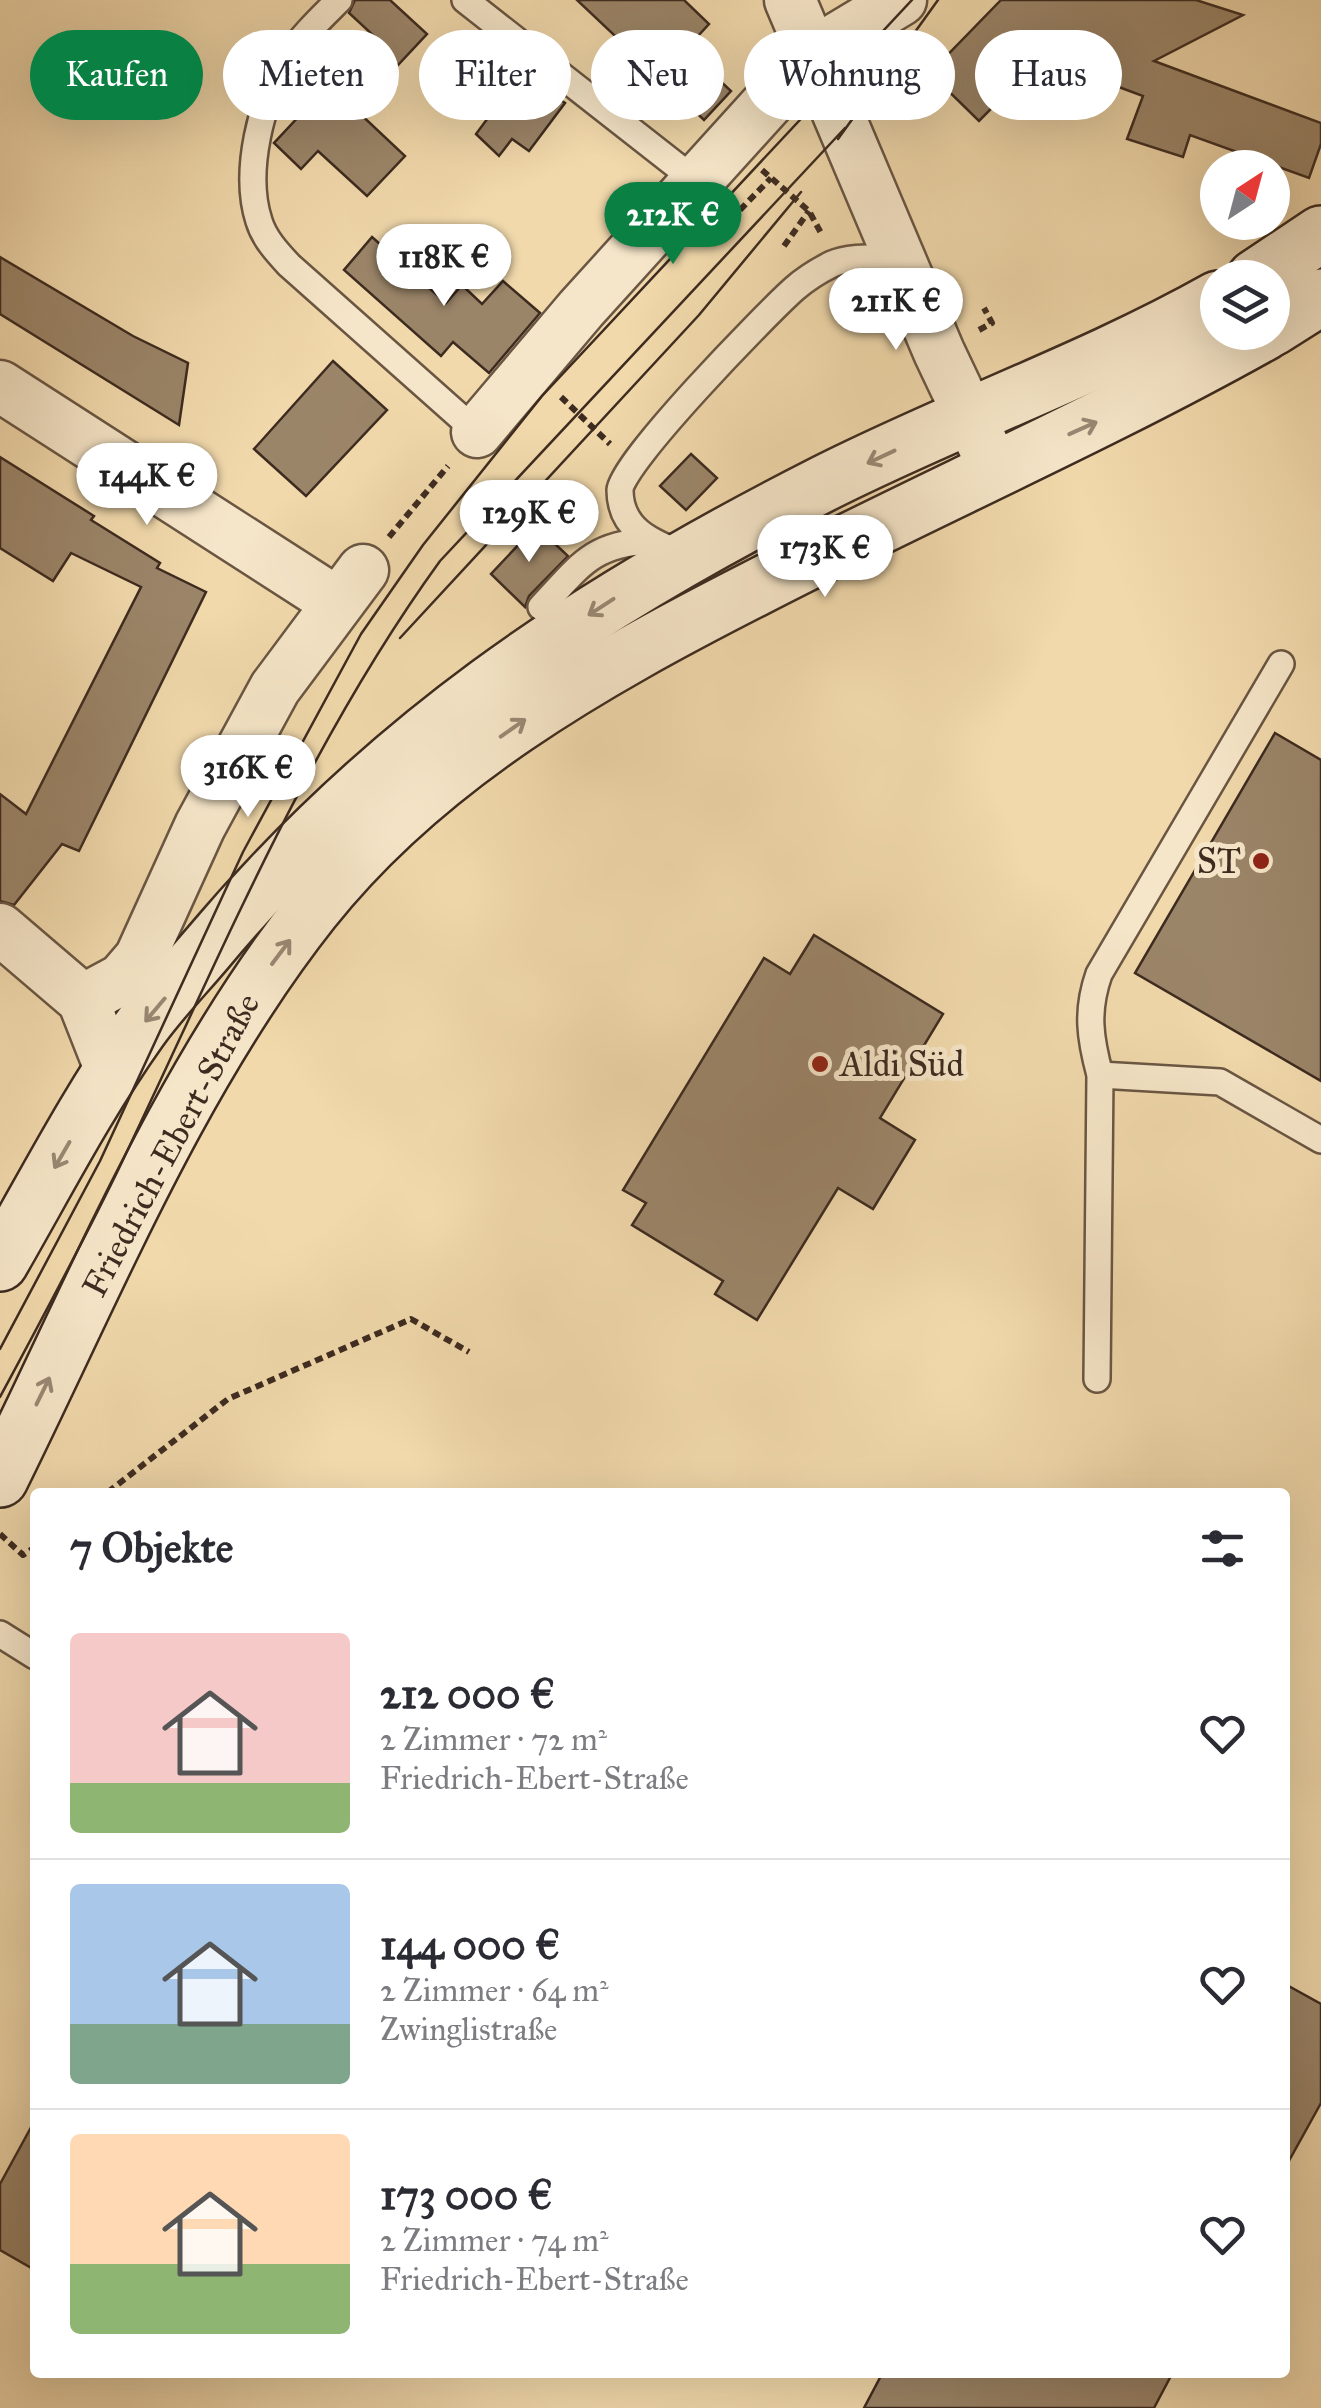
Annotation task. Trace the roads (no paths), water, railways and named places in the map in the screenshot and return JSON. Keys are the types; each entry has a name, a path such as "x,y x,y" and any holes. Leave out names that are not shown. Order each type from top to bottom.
{"main road":[{"path":"1282,260 1321,234"},
{"path":"1290,317 1321,297"},
{"name":"Friedrich-Ebert-Straße","path":"0,1263 111,1071 142,1026 240,909 348,796 506,670 666,548 823,484 1074,372 1200,308"},
{"name":"Friedrich-Ebert-Straße","path":"0,1478 134,1207 242,1003 314,908 416,802 546,706 680,627 994,468 1105,418 1232,350"}],"street":[{"path":"790,0 803,30"},
{"path":"851,30 901,0"},
{"path":"477,432 752,120"},
{"path":"842,120 994,468"},
{"path":"0,386 350,586 275,688 235,759 140,958 122,979 83,1000"},
{"path":"0,929 83,1000 111,1071"}],"lane":[{"path":"339,0 288,58 272,89 256,147 258,220 268,242 289,265 477,432"},
{"path":"466,0 696,181"},
{"path":"666,548 632,526 622,508 620,484 633,465 796,287 835,262 900,257"},
{"path":"541,606 592,553 614,543 666,548"},
{"path":"1096,1379 1100,1076 1089,1037 1090,1002 1099,974 1281,664"},
{"path":"1100,1076 1220,1082 1321,1140"},
{"path":"0,1634 30,1653"}],"tram line":[{"path":"0,1349 100,1161 243,852 361,634 423,545 542,396 912,0"},
{"path":"838,139 938,0"},
{"path":"0,1397 108,1192 306,778 392,632 440,561 845,128"},
{"path":"400,638 699,315 801,192"}],"place":[{"name":"ST","path":"1261,861"},
{"name":"Aldi Süd","path":"820,1064"}]}
